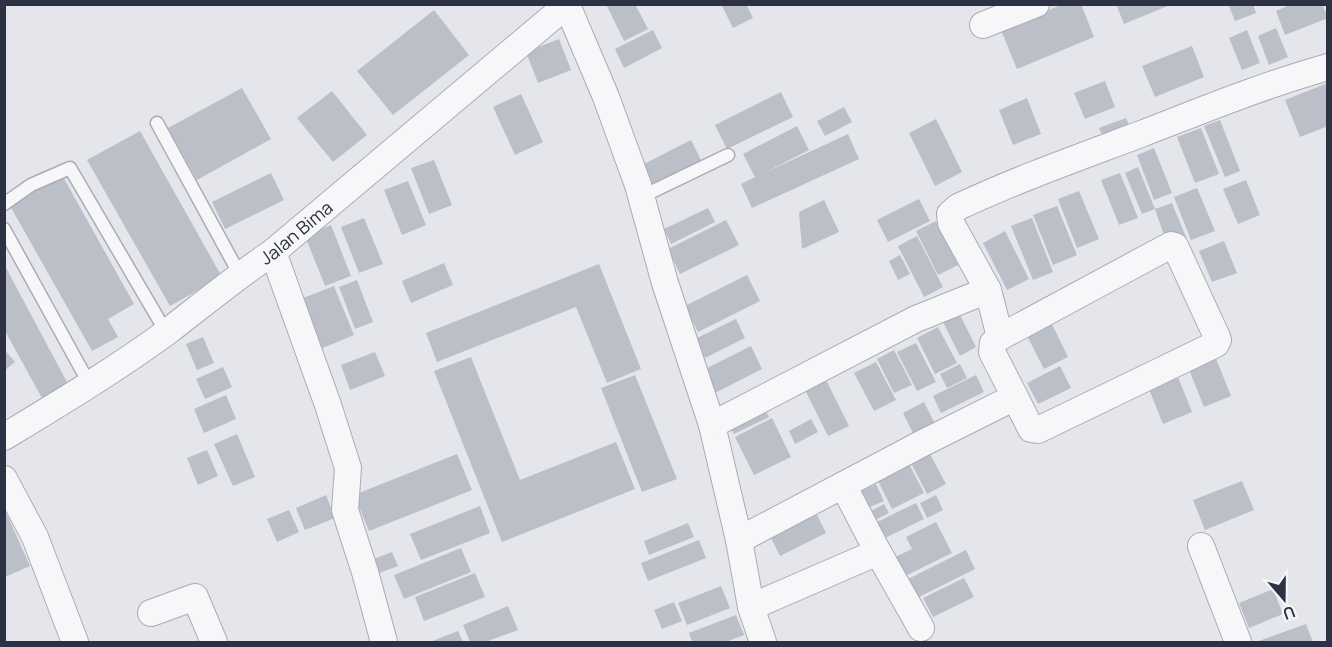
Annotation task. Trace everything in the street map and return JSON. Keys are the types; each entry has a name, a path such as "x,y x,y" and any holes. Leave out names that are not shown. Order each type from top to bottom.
{"street":[{"path":"983,25 1036,4"},
{"path":"568,5 606,96 641,197 665,282 712,425 739,540 751,607 763,642"},
{"name":"Jalan Bima","path":"4,437 90,385 166,332 273,252 568,5"},
{"path":"1000,337 988,290 951,223 950,214 953,210 1024,179 1199,111 1284,79 1328,68"},
{"path":"1171,245 1177,249 1218,340 1216,344 1038,430 1031,429 1015,397 991,350 993,343 1000,337 1171,245"},
{"path":"273,252 348,468 345,510 384,642"},
{"path":"712,425 916,319 988,290"},
{"path":"739,540 1015,397"},
{"path":"4,479 35,537 75,642"},
{"path":"843,485 921,628"},
{"path":"1201,546 1238,642"},
{"path":"751,607 878,552"},
{"path":"151,613 195,597 214,642"}],"lane":[{"path":"157,123 240,275"},
{"path":"641,197 728,155"},
{"path":"4,204 31,185 70,168 166,332"},
{"path":"4,229 90,385"}],"building":[{"path":"606,4 635,4 648,29 624,41"},
{"path":"721,4 746,4 753,18 733,28"},
{"path":"1063,4 1081,4 1094,37 1017,69 1001,30"},
{"path":"1116,4 1170,4 1170,5 1124,24"},
{"path":"1228,4 1253,4 1256,13 1235,21"},
{"path":"1292,4 1322,4 1328,18 1285,35 1276,11"},
{"path":"434,10 469,55 393,115 357,71"},
{"path":"1276,28 1288,57 1269,65 1258,36"},
{"path":"653,30 662,48 624,68 615,49"},
{"path":"1247,30 1260,63 1242,70 1229,38"},
{"path":"559,39 571,70 538,83 526,52"},
{"path":"1192,46 1204,77 1155,97 1142,66"},
{"path":"1105,81 1115,107 1085,119 1074,93"},
{"path":"1328,83 1328,126 1300,137 1285,100"},
{"path":"242,88 271,139 197,180 168,128"},
{"path":"332,91 367,135 333,162 297,118"},
{"path":"781,92 793,117 727,149 715,125"},
{"path":"521,94 543,142 515,155 493,107"},
{"path":"1027,98 1041,134 1013,145 999,110"},
{"path":"844,107 852,122 825,136 817,121"},
{"path":"1126,118 1131,131 1105,142 1099,128"},
{"path":"936,119 962,172 935,186 909,133"},
{"path":"1220,120 1240,171 1225,177 1204,126"},
{"path":"797,126 809,150 762,174 848,134 859,159 752,208 741,184 755,177 743,154"},
{"path":"1201,128 1219,174 1195,183 1177,137"},
{"path":"140,131 222,277 170,306 87,160"},
{"path":"691,140 703,164 652,189 640,166"},
{"path":"1154,148 1172,193 1154,200 1137,155"},
{"path":"434,160 452,205 429,214 411,168"},
{"path":"1138,167 1155,209 1142,214 1125,173"},
{"path":"271,173 284,200 225,229 212,202"},
{"path":"1120,173 1138,218 1119,225 1101,180"},
{"path":"62,175 134,304 108,319 118,337 92,351 9,204"},
{"path":"1246,180 1260,215 1238,224 1223,189"},
{"path":"408,181 426,225 402,235 384,190"},
{"path":"1197,188 1215,231 1191,240 1174,197"},
{"path":"1079,191 1099,239 1077,248 1058,199"},
{"path":"919,199 930,221 888,242 877,220"},
{"path":"824,200 839,232 802,249 799,212"},
{"path":"1172,203 1186,237 1167,244 1155,209"},
{"path":"1057,206 1077,255 1053,265 1033,215"},
{"path":"708,208 715,222 671,244 664,229"},
{"path":"364,218 383,264 359,273 341,227"},
{"path":"1032,218 1053,272 1033,280 1011,226"},
{"path":"726,220 739,245 680,274 668,249"},
{"path":"936,221 958,265 938,275 916,231"},
{"path":"331,225 351,276 325,286 305,236"},
{"path":"1005,231 1029,279 1007,290 983,243"},
{"path":"917,236 943,287 924,297 898,246"},
{"path":"1224,241 1237,273 1212,282 1199,251"},
{"path":"900,255 910,274 898,280 889,261"},
{"path":"444,263 453,285 411,303 402,281"},
{"path":"4,264 69,386 43,400 4,329"},
{"path":"599,264 641,369 607,383 576,307 437,362 426,333"},
{"path":"747,275 760,301 698,332 685,306"},
{"path":"357,280 373,322 355,329 339,287"},
{"path":"334,286 354,335 318,350 298,300"},
{"path":"958,311 976,347 960,356 942,320"},
{"path":"1049,318 1068,357 1044,369 1024,330"},
{"path":"736,319 745,338 705,358 695,339"},
{"path":"938,327 957,363 935,374 917,338"},
{"path":"203,337 214,363 197,370 186,344"},
{"path":"916,343 936,382 917,391 897,352"},
{"path":"751,346 762,369 713,394 701,371"},
{"path":"4,349 15,362 4,371"},
{"path":"894,350 912,385 894,393 877,359"},
{"path":"375,352 385,376 350,390 341,365"},
{"path":"1215,356 1231,396 1204,407 1188,367"},
{"path":"471,357 520,480 616,442 635,489 502,542 434,371"},
{"path":"876,362 896,400 874,411 854,373"},
{"path":"960,364 967,378 947,388 940,374"},
{"path":"1060,366 1071,388 1038,404 1027,383"},
{"path":"223,367 232,387 205,399 196,379"},
{"path":"1176,372 1192,412 1163,424 1147,384"},
{"path":"635,375 677,479 642,492 601,388"},
{"path":"976,375 984,392 941,413 933,396"},
{"path":"824,376 849,426 828,436 803,386"},
{"path":"226,395 236,419 204,433 194,409"},
{"path":"924,402 937,428 916,439 903,413"},
{"path":"762,404 769,417 734,434 727,421"},
{"path":"772,418 791,457 754,475 735,437"},
{"path":"811,419 818,432 795,444 789,431"},
{"path":"237,434 255,477 233,486 214,444"},
{"path":"207,450 218,476 198,485 187,458"},
{"path":"457,454 472,490 369,531 354,495"},
{"path":"930,454 946,484 927,494 911,463"},
{"path":"909,464 924,493 892,509 877,479"},
{"path":"1242,481 1254,510 1205,530 1193,500"},
{"path":"876,484 884,501 865,509 858,492"},
{"path":"326,495 335,518 305,530 296,508"},
{"path":"936,495 943,510 927,518 920,503"},
{"path":"916,503 924,519 885,538 877,522"},
{"path":"884,504 889,513 869,523 865,514"},
{"path":"480,506 490,533 421,560 410,534"},
{"path":"4,508 30,566 5,577 4,575"},
{"path":"289,510 299,532 277,542 267,519"},
{"path":"815,511 826,533 780,556 769,534"},
{"path":"936,522 952,553 899,579 889,560 912,549 906,537"},
{"path":"688,523 694,537 649,555 644,541"},
{"path":"699,540 706,558 648,581 641,563"},
{"path":"461,548 471,572 404,599 394,575"},
{"path":"966,550 975,569 913,600 904,581"},
{"path":"392,552 398,566 379,573 374,559"},
{"path":"475,573 485,597 424,621 415,597"},
{"path":"964,578 974,597 933,617 923,598"},
{"path":"721,586 730,608 687,625 678,603"},
{"path":"1273,589 1283,614 1249,628 1239,603"},
{"path":"674,602 682,621 662,629 654,610"},
{"path":"508,606 518,630 485,642 470,642 463,625"},
{"path":"736,615 744,635 726,642 692,642 689,633"},
{"path":"1306,624 1313,642 1256,642"},
{"path":"458,631 463,642 430,642"}]}
